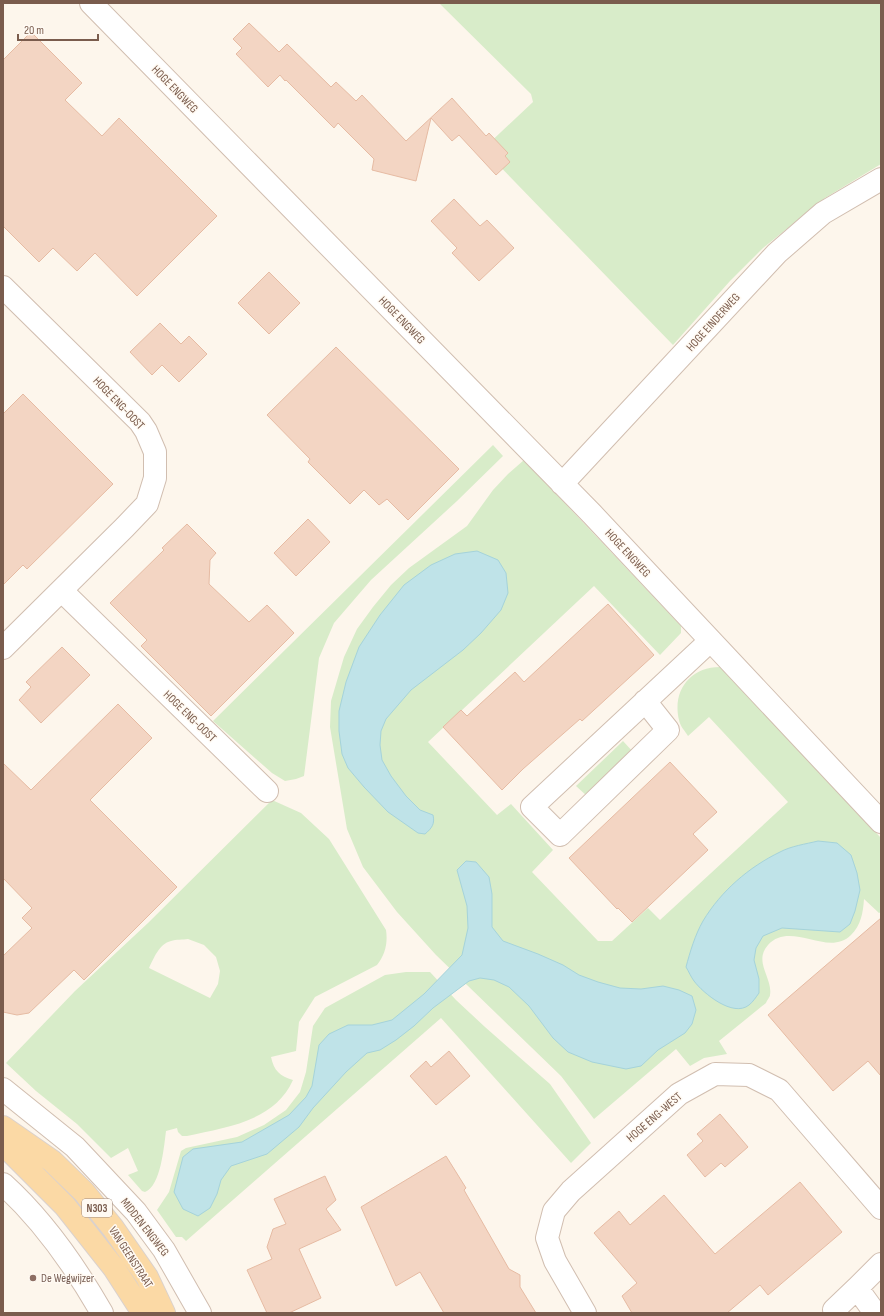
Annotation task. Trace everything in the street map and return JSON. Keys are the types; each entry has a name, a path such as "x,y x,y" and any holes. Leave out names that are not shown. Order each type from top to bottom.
{"main road":[{"name":"VAN GEENSTRAAT","path":"3,1127 52,1161 84,1192 113,1228 147,1277 164,1313"},
{"name":"VAN GEENSTRAAT","path":"3,1144 70,1212 114,1268 143,1313"}],"street":[{"name":"HOGE ENGWEG","path":"91,3 562,484 881,822"},
{"name":"HOGE EINDERWEG","path":"562,484 777,253 823,213 881,179"},
{"name":"HOGE ENG-OOST","path":"3,287 140,422 146,431 154,452 155,478 147,504 3,648"},
{"name":"HOGE ENG-OOST","path":"62,590 267,791"},
{"path":"645,701 668,730 560,835 532,808 645,701 710,641"},
{"name":"HOGE ENG-WEST","path":"585,1313 555,1261 547,1238 554,1211 571,1191 679,1094 715,1074 750,1075 779,1090 881,1208"},
{"name":"MIDDEN ENGWEG","path":"3,1089 75,1147 136,1212 164,1250 200,1313"},
{"path":"3,1184 21,1200 71,1261 102,1313"},
{"path":"834,1310 881,1264"},
{"path":"857,1288 875,1313"}],"green space":[{"path":"439,3 881,3 881,164 825,198 763,248 730,281 673,345 483,149 533,102 531,94"},
{"path":"493,445 503,456 457,501 371,580 334,623 319,658 304,776 285,781 272,773 213,721"},
{"path":"524,460 681,626 681,633 660,655 594,586 428,742 497,815 511,804 553,850 532,872 598,941 612,941 648,908 660,920 788,802 709,717 688,736 680,724 678,699 681,690 692,676 709,668 720,667 881,838 881,912 879,913 864,899 862,914 857,927 851,935 842,941 832,943 821,942 787,936 777,938 768,945 762,958 764,970 769,982 770,997 766,1003 719,1041 727,1054 704,1058 690,1066 676,1049 594,1119 561,1076 436,955 397,912 363,867 347,829 330,727 331,701 344,657 357,629 391,585 409,568 467,526 493,490"},
{"path":"623,741 634,753 588,797 576,786"},
{"path":"272,800 301,813 329,839 386,930 387,940 384,953 377,965 315,997 299,1022 296,1051 271,1057 278,1072 284,1077 293,1080 285,1094 274,1105 261,1114 233,1125 187,1136 182,1136 178,1132 177,1128 166,1131 163,1155 158,1174 155,1182 145,1192 142,1191 128,1175 138,1171 128,1148 111,1158 77,1124 36,1091 6,1063 75,991 148,923","holes":["188,939 204,945 216,957 220,971 218,984 210,998 149,968 157,952 167,943 175,940"]},
{"path":"406,972 430,972 456,1000 550,1084 591,1143 571,1163 441,1018 186,1241 182,1237 176,1237 157,1210 169,1192 181,1151 186,1148 237,1137 264,1125 286,1110 300,1092 306,1072 313,1026 325,1008 385,975"}],"water":[{"path":"477,551 498,560 506,573 508,593 501,610 481,633 463,650 411,690 386,719 381,731 380,745 382,760 391,776 406,796 420,810 433,815 433,823 429,830 425,834 418,833 388,812 348,768 342,754 339,731 339,711 346,682 359,647 380,615 404,585 431,565 455,554"},
{"path":"818,841 837,843 851,855 857,873 860,890 850,924 840,932 782,928 763,936 756,948 754,960 759,979 759,993 749,1005 742,1008 727,1006 704,992 698,986 686,967 700,926 710,910 727,890 757,865 784,850"},
{"path":"466,861 476,862 489,877 492,894 492,927 503,941 538,954 563,965 579,975 598,982 620,988 641,989 663,986 679,990 692,996 696,1010 692,1024 685,1033 658,1050 641,1066 626,1069 592,1062 568,1052 553,1038 529,1006 509,987 494,980 480,978 469,981 433,1008 396,1040 380,1050 367,1053 346,1072 313,1108 299,1127 267,1154 231,1166 221,1180 217,1194 210,1208 198,1216 183,1209 174,1192 183,1157 193,1149 242,1142 289,1115 306,1097 312,1086 319,1045 329,1034 348,1025 372,1025 392,1020 424,994 462,955 468,928 467,906 457,870"}],"building":[{"path":"249,23 279,52 287,44 331,87 336,82 356,101 362,95 406,141 452,98 486,136 489,133 508,153 505,156 510,162 496,175 459,135 452,141 431,118 416,181 372,170 374,159 338,123 334,128 280,75 268,87 236,54 242,48 233,39"},
{"path":"31,32 82,83 65,100 102,136 119,118 217,216 137,296 95,253 77,271 53,248 39,262 3,226 3,60"},
{"path":"454,199 480,226 487,220 514,248 479,281 452,253 457,248 431,221"},
{"path":"269,272 300,303 269,334 238,303"},
{"path":"160,323 181,344 189,336 207,354 179,382 162,365 152,375 130,352"},
{"path":"336,347 459,469 408,520 387,499 379,505 364,490 350,504 308,462 310,459 267,415"},
{"path":"23,394 113,484 27,569 23,565 3,585 3,414"},
{"path":"308,519 330,542 296,576 274,553"},
{"path":"187,524 216,553 210,560 209,584 249,622 267,605 294,633 211,716 141,646 147,640 110,603 164,550 162,548"},
{"path":"608,604 654,655 582,721 580,719 523,769 502,790 443,727 461,710 467,716 515,672 524,682"},
{"path":"62,647 90,675 41,723 19,700 31,687 26,682"},
{"path":"118,704 152,738 90,800 177,887 84,980 74,970 29,1013 17,1015 3,1012 3,956 32,928 22,918 32,908 3,878 3,763 31,790"},
{"path":"670,762 717,812 693,834 708,850 632,922 618,908 617,909 569,858"},
{"path":"881,918 881,1076 868,1061 833,1091 768,1015"},
{"path":"449,1051 470,1076 436,1105 410,1076 426,1061 431,1067"},
{"path":"720,1114 748,1147 725,1167 721,1163 705,1177 687,1155 703,1141 697,1134"},
{"path":"446,1156 466,1188 464,1190 509,1269 520,1275 520,1287 536,1313 444,1313 420,1272 396,1286 361,1207"},
{"path":"325,1176 336,1200 326,1209 341,1230 299,1249 321,1298 289,1313 267,1313 247,1270 272,1259 267,1247 273,1229 286,1224 274,1199"},
{"path":"800,1182 842,1232 768,1295 760,1285 727,1313 632,1313 622,1296 637,1283 594,1233 619,1211 630,1225 664,1195 715,1254"}],"place":[{"name":"De Wegwijzer","path":"33,1278"}]}
